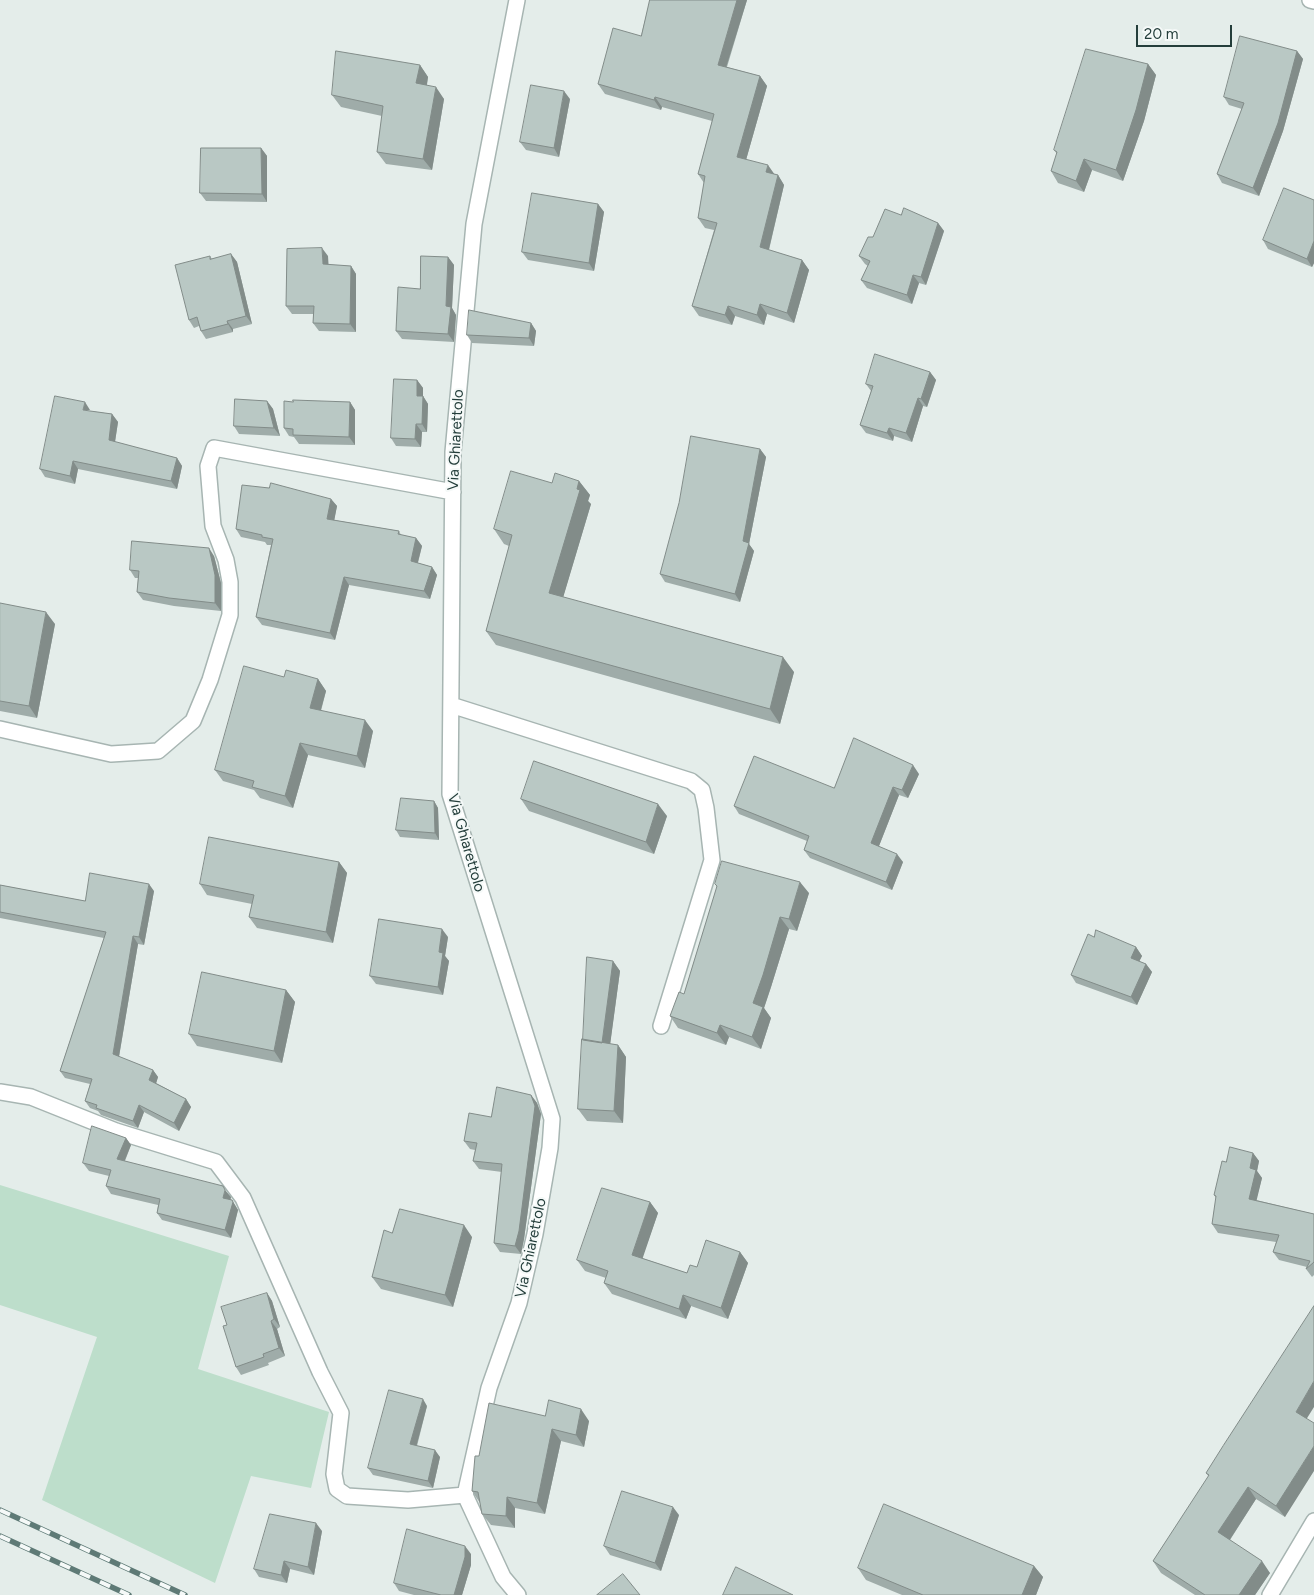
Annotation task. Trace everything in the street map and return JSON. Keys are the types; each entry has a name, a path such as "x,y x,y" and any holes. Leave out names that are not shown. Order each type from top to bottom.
{"street":[{"name":"Via Ghiarettolo","path":"465,1495 489,1388 519,1303 535,1234 550,1148 552,1119 450,794 454,452 474,224 517,0"},
{"path":"1310,0 1314,1"},
{"path":"0,729 110,754 158,751 193,721 210,680 230,615 230,582 226,560 213,526 208,466 214,448 453,492"},
{"path":"451,705 691,781 702,790 712,860 660,1026"},
{"path":"0,1092 31,1098 116,1131 216,1162 243,1198 320,1372 341,1413 334,1474 337,1489 347,1496 408,1500 465,1495 503,1577 518,1595"},
{"path":"1270,1595 1314,1521"}],"green space":[{"path":"0,1185 229,1256 198,1369 329,1412 311,1488 251,1476 215,1583 42,1500 97,1337 0,1305"}],"building":[{"path":"650,0 737,0 718,65 760,76 737,157 768,165 766,172 778,175 760,247 802,260 787,313 760,304 757,315 728,306 725,315 692,306 717,223 698,218 705,176 698,174 714,114 655,97 654,100 598,84 613,28 641,36"},
{"path":"1240,36 1297,51 1278,123 1253,188 1217,174 1244,103 1224,97"},
{"path":"1086,49 1148,64 1136,110 1116,170 1084,159 1076,181 1051,171 1057,152 1054,150"},
{"path":"336,51 420,65 416,83 436,87 423,159 377,152 383,106 332,95"},
{"path":"531,85 564,91 554,148 520,142"},
{"path":"201,148 261,148 262,194 200,193"},
{"path":"1284,188 1314,200 1314,241 1307,259 1263,240"},
{"path":"532,193 598,204 589,263 522,252"},
{"path":"904,208 938,223 921,277 913,275 907,295 861,280 870,261 859,256 868,237 873,237 885,209 901,215"},
{"path":"322,248 323,264 351,266 350,324 313,323 314,306 286,306 287,249"},
{"path":"231,254 246,316 227,321 228,324 201,331 197,317 189,320 175,265 210,256 210,259"},
{"path":"421,256 448,257 446,306 451,307 448,334 396,331 398,287 420,289"},
{"path":"469,310 531,323 529,338 467,335"},
{"path":"875,354 930,372 921,399 918,398 906,433 889,428 887,433 860,425 873,386 866,384"},
{"path":"394,379 417,380 417,396 423,396 422,424 416,424 415,439 391,438"},
{"path":"55,396 85,402 83,410 112,414 109,440 177,458 171,481 73,461 70,476 40,469"},
{"path":"235,399 267,401 274,428 234,426"},
{"path":"293,400 350,402 349,437 293,435 293,429 284,428 284,401 293,402"},
{"path":"691,436 760,449 743,541 749,543 735,594 660,574 679,503"},
{"path":"511,471 552,483 555,473 579,481 577,489 580,490 549,593 783,657 770,709 486,631 512,535 494,529"},
{"path":"271,483 331,499 327,519 399,531 398,534 416,538 411,561 432,567 424,591 344,577 330,633 256,617 273,539 236,529 242,485 269,488"},
{"path":"132,541 209,548 215,575 215,603 137,592 139,571 130,570"},
{"path":"0,603 46,612 29,706 0,701"},
{"path":"244,666 284,677 286,670 318,679 310,708 365,720 357,756 300,743 285,796 252,787 254,781 215,770"},
{"path":"854,738 913,765 902,790 893,787 871,843 897,854 886,882 804,850 809,836 734,806 754,756 834,788"},
{"path":"534,761 658,804 646,842 521,799"},
{"path":"401,798 434,801 435,833 396,830"},
{"path":"209,837 339,862 326,932 249,917 254,895 200,884"},
{"path":"722,861 800,882 789,919 780,917 753,1003 763,1007 752,1037 720,1025 717,1033 670,1016 679,992 684,994 717,886 715,884"},
{"path":"90,873 149,884 139,937 133,936 113,1054 153,1070 149,1080 186,1099 174,1123 139,1105 133,1121 96,1108 97,1105 85,1101 92,1079 60,1071 106,932 0,912 0,885 85,901"},
{"path":"379,919 442,929 439,952 443,953 438,987 370,976"},
{"path":"1096,930 1136,947 1131,958 1146,964 1131,997 1071,975 1088,934 1094,937"},
{"path":"587,957 613,961 602,1043 583,1040"},
{"path":"202,972 286,990 274,1051 189,1034"},
{"path":"582,1039 618,1045 614,1111 578,1109"},
{"path":"497,1087 531,1095 535,1106 519,1231 515,1246 494,1243 502,1164 473,1161 477,1143 464,1141 469,1113 491,1117"},
{"path":"92,1126 126,1138 117,1159 223,1186 225,1190 223,1198 233,1202 225,1230 157,1213 160,1199 106,1186 111,1170 83,1163"},
{"path":"1230,1147 1253,1153 1250,1168 1256,1170 1249,1199 1314,1214 1314,1262 1306,1269 1310,1261 1273,1252 1279,1235 1212,1224 1216,1196 1214,1195 1222,1161 1226,1162"},
{"path":"602,1188 650,1202 632,1255 687,1273 690,1265 697,1267 706,1240 740,1252 721,1308 683,1295 679,1309 604,1283 608,1271 577,1260"},
{"path":"400,1209 464,1225 445,1295 372,1277 384,1230 392,1233"},
{"path":"267,1293 274,1319 271,1321 279,1348 263,1354 264,1357 236,1367 223,1326 227,1325 221,1307"},
{"path":"1314,1306 1314,1381 1296,1412 1314,1423 1314,1446 1276,1506 1248,1487 1218,1532 1262,1561 1239,1595 1205,1595 1153,1561 1209,1475 1206,1473 1223,1446"},
{"path":"389,1390 423,1399 410,1444 435,1450 428,1481 368,1468"},
{"path":"549,1400 581,1409 576,1435 552,1429 537,1503 507,1497 506,1516 482,1514 478,1492 472,1491 475,1456 479,1456 489,1403 545,1416"},
{"path":"622,1491 673,1507 655,1563 604,1546"},
{"path":"884,1504 1034,1566 1022,1595 923,1595 858,1568"},
{"path":"270,1514 316,1523 308,1567 284,1561 281,1575 254,1569"},
{"path":"407,1529 465,1546 465,1557 454,1595 441,1595 394,1583"},
{"path":"736,1567 793,1595 723,1595"},
{"path":"623,1574 640,1595 597,1595"}],"railway":[{"path":"0,1510 185,1595"},
{"path":"0,1536 129,1595"}]}
